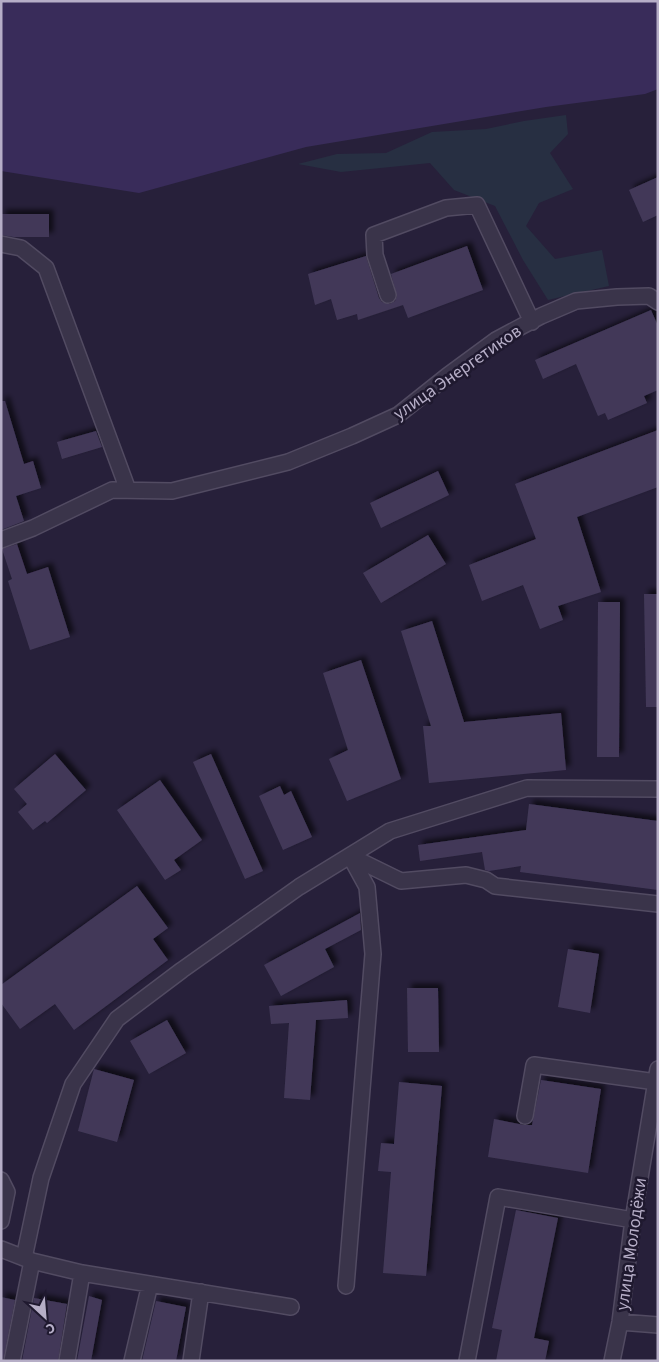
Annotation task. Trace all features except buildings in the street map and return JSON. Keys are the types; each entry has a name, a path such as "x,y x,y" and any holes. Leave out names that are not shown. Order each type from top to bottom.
{"street":[{"path":"388,295 374,256 374,235 446,208 477,205 532,322"},
{"path":"1,244 21,248 46,268 128,490"},
{"name":"улица Энергетиков","path":"1,540 33,528 112,490 172,491 288,462 352,436 398,415 496,340 576,301 617,296 649,296 658,302"},
{"path":"12,1361 41,1178 73,1084 117,1019 182,970 299,887 390,831 527,788 658,789"},
{"path":"350,856 400,881 466,875 486,880 495,886 658,904"},
{"path":"346,1286 373,954 367,887 350,856"},
{"path":"524,1116 534,1065 657,1075"},
{"name":"улица Молодёжи","path":"612,1361 620,1322 633,1220 651,1147 657,1075"},
{"path":"1,1180 7,1192 1,1221"},
{"path":"467,1361 498,1197 633,1220"},
{"path":"1,1249 28,1260 82,1273 291,1307"},
{"path":"67,1361 82,1273"},
{"path":"132,1361 150,1284"},
{"path":"191,1361 201,1292"},
{"path":"620,1322 658,1326"}],"shaded area":[{"path":"1,1 658,1 658,89 645,94 546,107 306,147 139,193 1,171"},
{"path":"566,115 568,134 550,153 573,189 539,203 526,226 555,259 602,250 609,286 548,300 523,260 495,206 454,190 430,163 341,172 298,164 337,154 386,153 432,132 486,129"}]}
